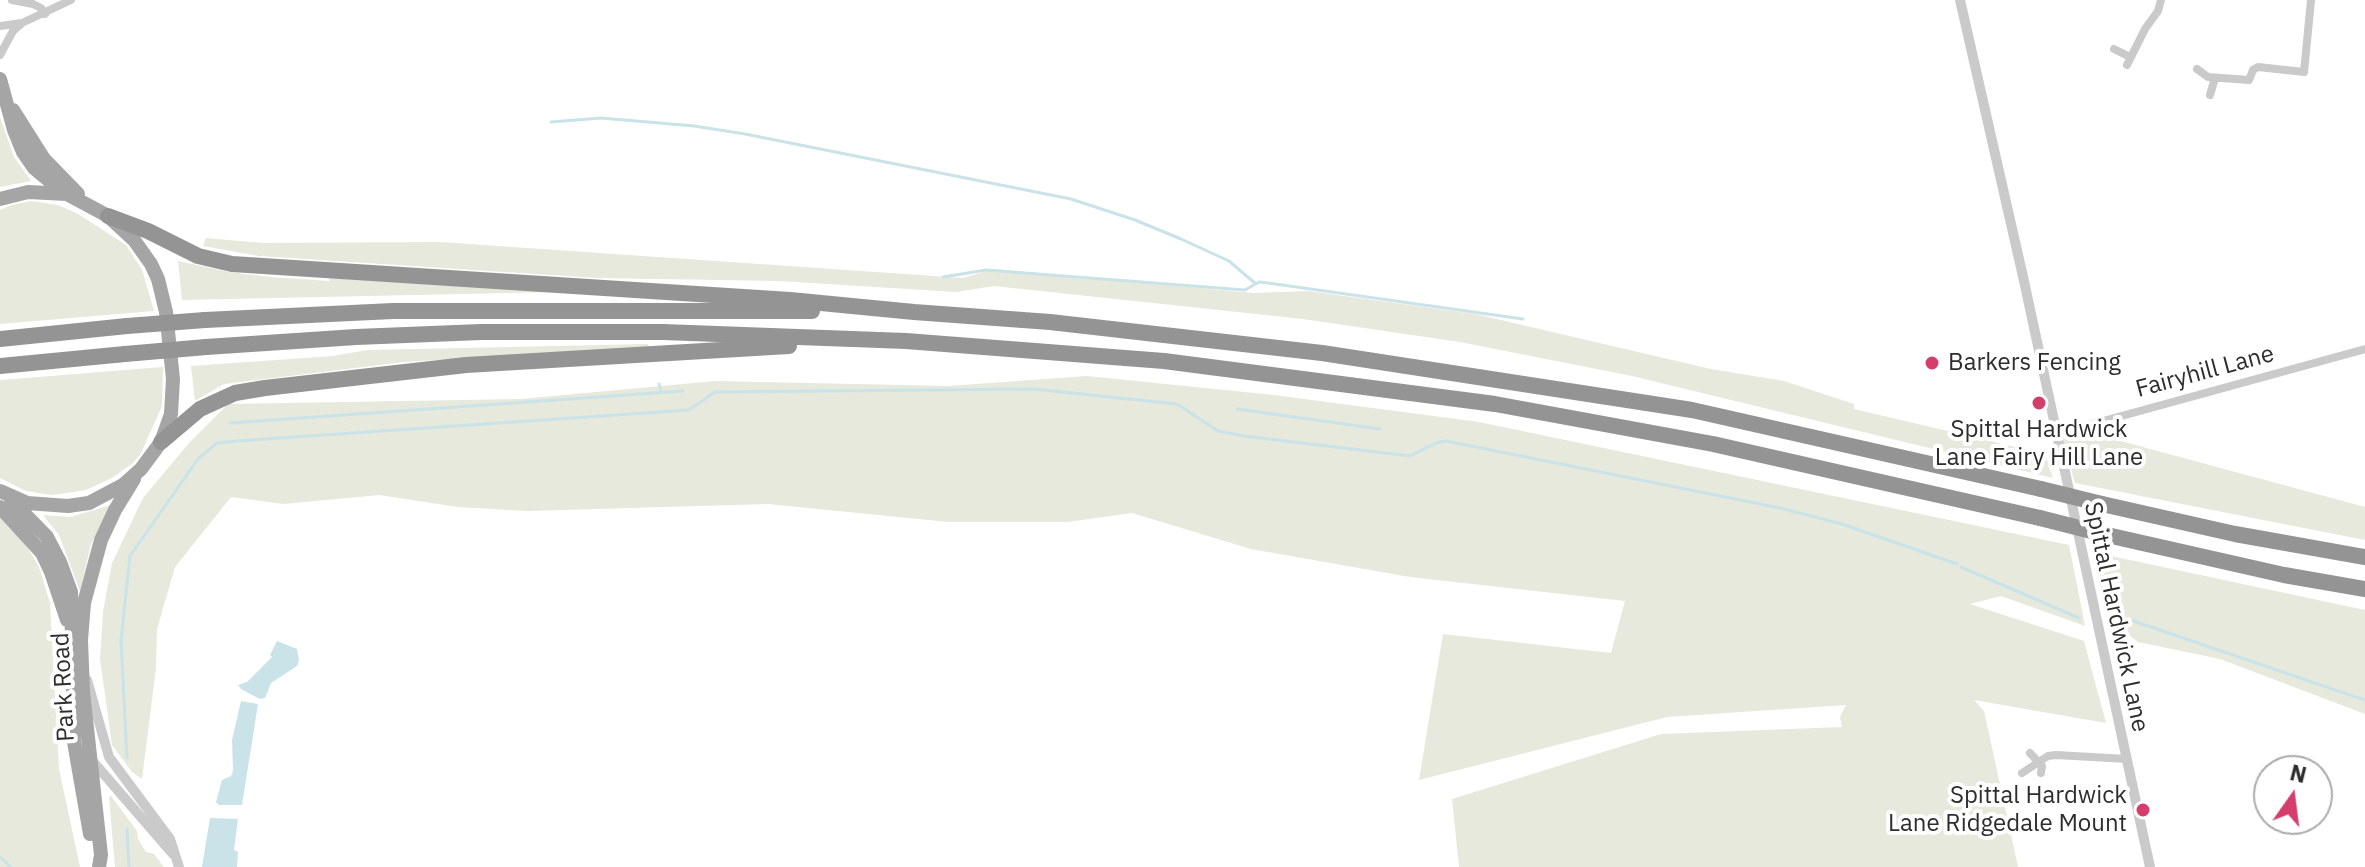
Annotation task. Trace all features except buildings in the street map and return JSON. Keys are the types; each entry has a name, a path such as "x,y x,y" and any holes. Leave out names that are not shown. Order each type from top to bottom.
{"highway":[{"path":"108,216 148,231 198,256 232,264 790,300 1050,322 1322,353 1504,379 1692,410 2235,534 2365,557"},
{"path":"0,339 205,320 423,311 621,309 914,312"},
{"path":"0,366 206,347 481,332 663,332 906,341 1164,361 1495,404 1713,444 2284,575 2365,589"},
{"path":"161,442 209,404 235,393 265,388 466,365 906,341"}],"main road":[{"path":"0,79 23,152 44,178 108,216 143,251 155,271 162,294 173,379 171,414 161,442 141,469 115,489 89,503 47,506 2,498"},
{"path":"6,100 44,159 88,205"},
{"path":"0,199 28,192 67,194"},
{"name":"Park Road","path":"99,867 74,742 76,636 101,540 115,510 141,469"},
{"name":"Park Road","path":"2,498 39,526 60,562 71,592 82,662 101,855 99,867"}],"street":[{"path":"12,0 33,4 45,14"},
{"path":"0,26 22,23 71,0"},
{"name":"Spittal Hardwick Lane","path":"1960,0 2150,867"},
{"path":"2114,49 2129,61 2158,11 2161,0"},
{"path":"2197,69 2215,78 2249,80 2253,70 2258,67 2304,72 2311,0"},
{"path":"0,55 13,31 22,23"},
{"path":"2210,95 2215,78"},
{"name":"Fairyhill Lane","path":"2056,434 2365,349"},
{"path":"82,662 109,757 170,839 179,867"},
{"path":"74,742 174,855"},
{"path":"2030,753 2039,762 2041,773"},
{"path":"2022,773 2056,755 2127,759"}],"shaded area":[{"path":"0,117 14,157 31,181 0,187"},
{"path":"31,201 58,205 78,214 126,245 142,270 154,311 0,324 0,210"},
{"path":"206,238 263,243 440,242 963,278 994,269 1253,293 1308,291 1475,314 1711,369 1784,381 1854,404 1854,409 2045,454 2053,478 1632,376 1460,342 1303,319 994,286 956,292 779,281 597,278 259,256 203,246"},
{"path":"178,261 270,277 554,292 182,300"},
{"path":"648,344 649,347 404,362 224,384 195,401 191,366 333,356 368,350"},
{"path":"163,367 162,406 141,453 112,478 86,490 52,495 26,491 0,478 0,380"},
{"path":"1087,376 1274,395 1479,422 2069,545 2085,626 2001,596 1970,604 2084,641 2106,723 1974,700 1984,711 2018,867 1459,867 1452,799 1661,734 1842,727 1840,717 1846,705 1667,717 1419,780 1443,634 1611,653 1625,601 1410,577 1251,549 1132,513 1067,522 949,522 768,504 527,511 458,507 379,495 284,504 231,497 175,567 157,629 156,668 142,779 132,772 112,745 100,659 103,612 112,563 143,498 189,443 228,404 521,399 715,381 948,386"},
{"path":"2091,433 2365,507 2365,540 2075,483 2062,437"},
{"path":"111,505 91,544 80,591 59,535 43,515 70,517"},
{"path":"0,515 15,526 39,567 50,603 59,769 80,867 0,867"},
{"path":"2097,553 2365,610 2365,714 2220,659 2138,642 2107,618"},
{"path":"111,796 137,831 146,852 154,854 164,867 115,867"}],"water":[{"path":"277,641 297,649 299,660 297,666 271,683 265,698 260,699 238,685 247,682 272,657 270,655"},
{"path":"241,701 258,704 242,805 219,805 216,802 222,780 231,776 233,771 232,740"},
{"path":"210,818 238,819 234,850 238,852 237,867 202,867"}],"waterway":[{"path":"551,122 601,118 694,126 1071,199 1135,220 1229,261 1256,284"},
{"path":"943,277 986,270 1245,290 1259,282 1523,319"},
{"path":"659,384 661,392"},
{"path":"127,758 121,640 130,556 198,459 217,443 689,410 715,392 1033,389 1177,404 1218,431 1244,436 1410,456 1446,441 1780,508 1842,524 1957,564"},
{"path":"230,423 683,391"},
{"path":"1237,409 1380,429"},
{"path":"1961,567 2079,618"},
{"path":"2110,613 2365,700"},
{"path":"127,829 129,867"},
{"path":"0,857 11,867"}],"place":[{"name":"Barkers Fencing","path":"1932,363"},
{"name":"Spittal Hardwick Lane Fairy Hill Lane","path":"2039,403"},
{"name":"Spittal Hardwick Lane Ridgedale Mount","path":"2143,810"}]}
